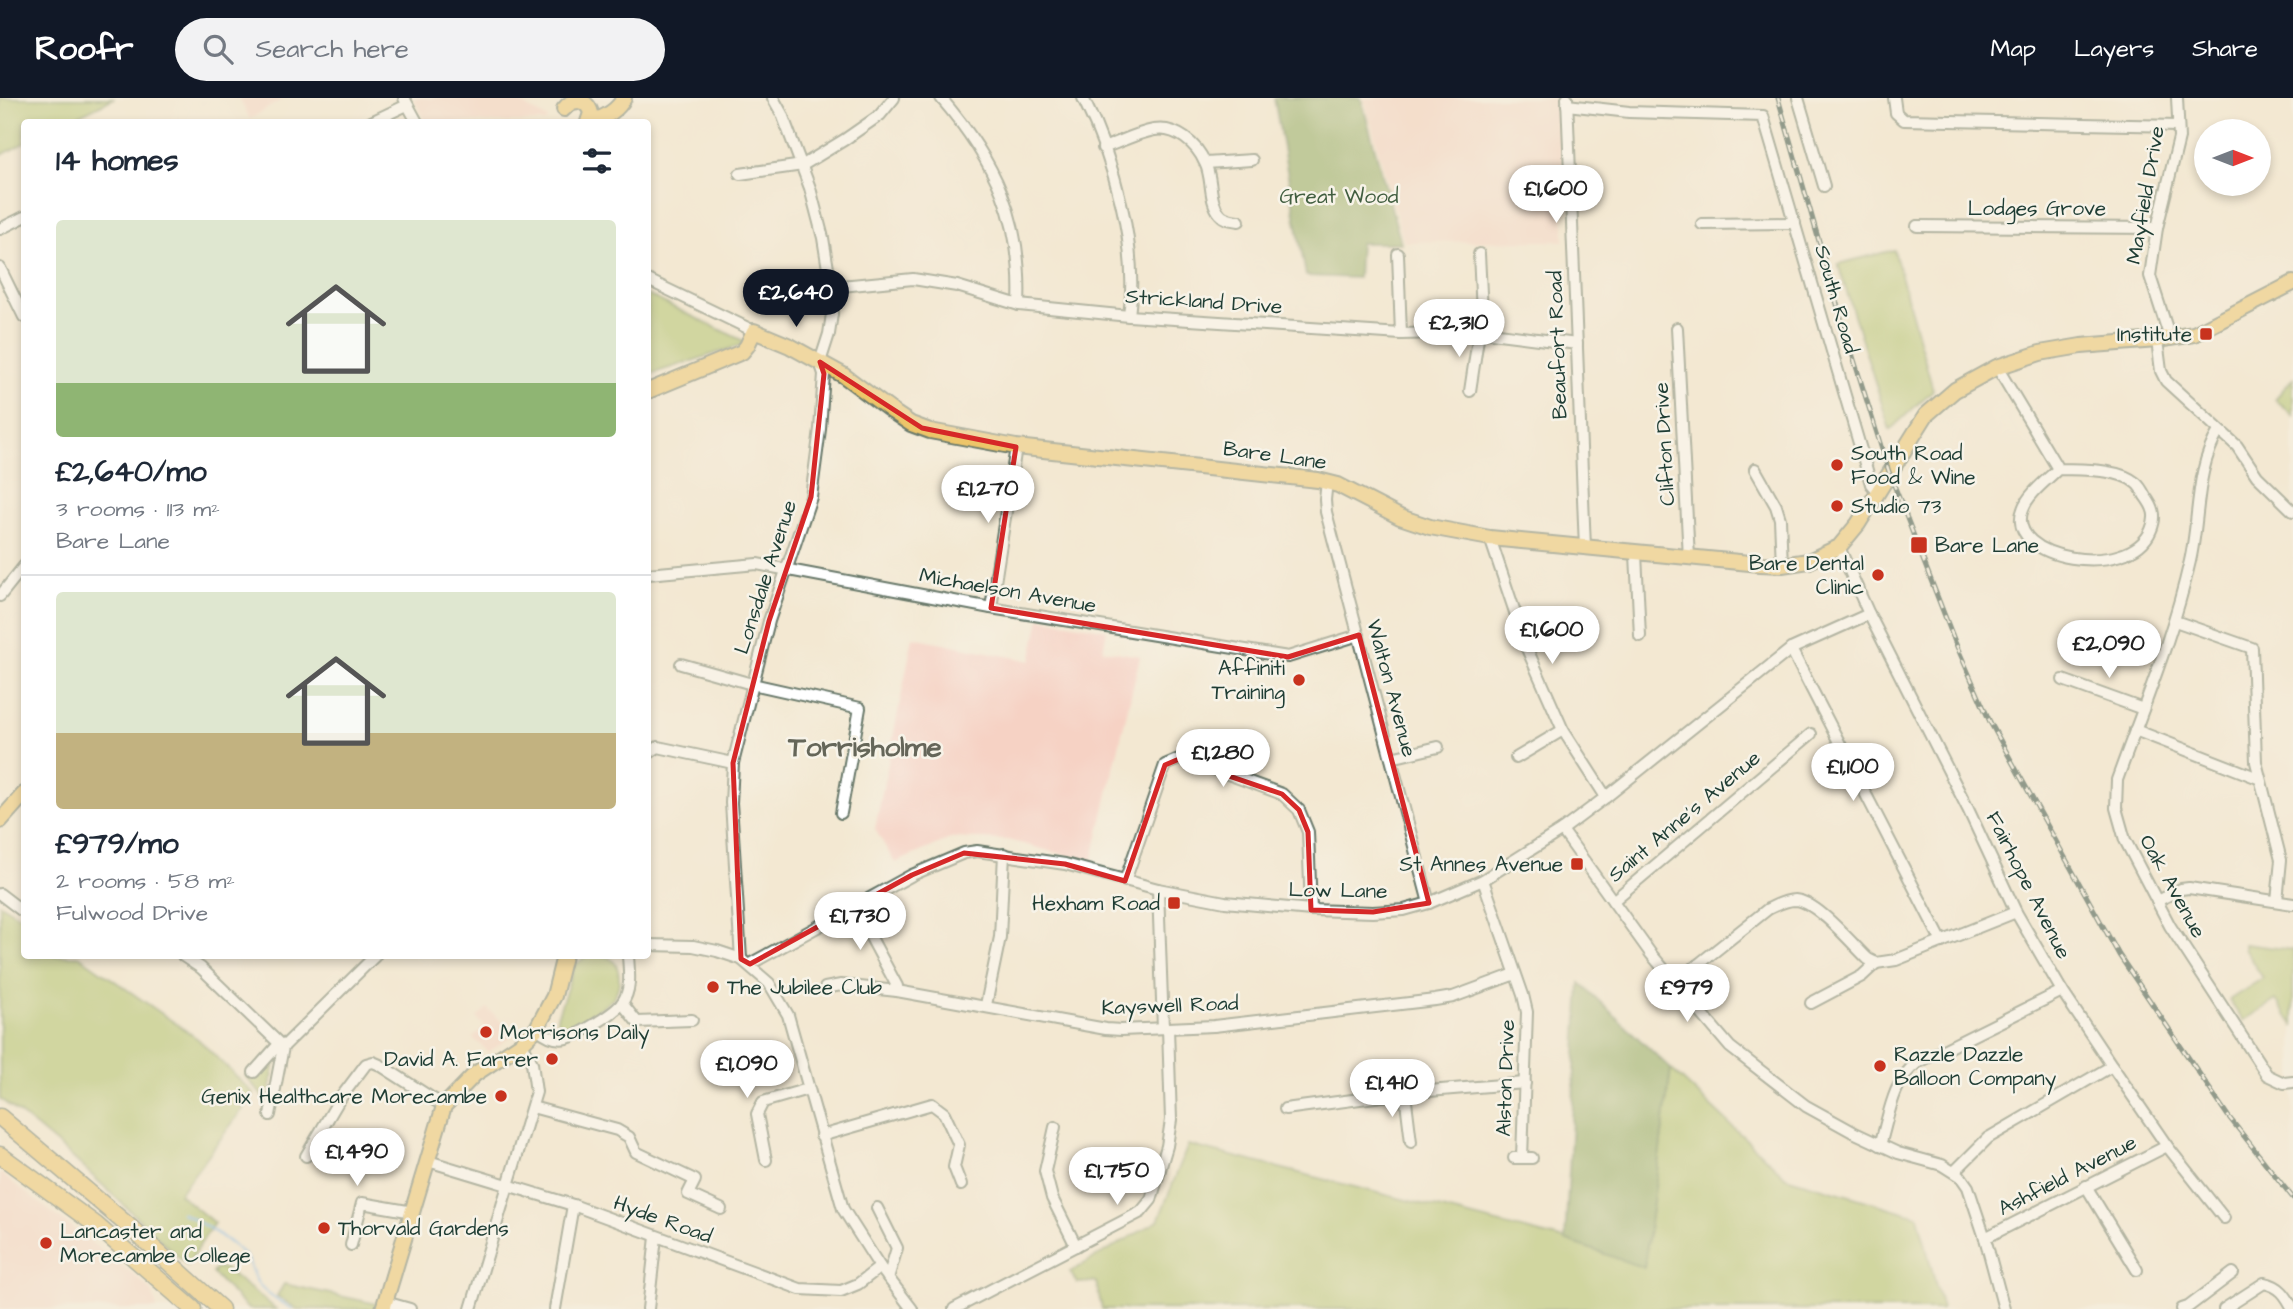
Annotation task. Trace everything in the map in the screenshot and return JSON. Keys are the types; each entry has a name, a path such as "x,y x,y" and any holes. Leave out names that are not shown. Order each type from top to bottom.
{"highway":[{"path":"0,1117 131,1228 221,1309"},
{"path":"0,1142 16,1154 32,1178"},
{"path":"0,1155 105,1232 193,1309"}],"main road":[{"path":"564,113 572,102 578,100 602,105 618,98"},
{"path":"599,119 617,108 624,98"},
{"path":"585,102 591,113 590,119"},
{"name":"Bare Lane","path":"754,331 843,374 911,424 930,431 1016,447 1327,481 1430,527 1490,538 1636,554 1782,565 1809,561 1839,547 1858,523 1926,415 1955,390 1997,367 2040,353 2194,334 2293,283"},
{"path":"651,390 742,352 754,331"},
{"path":"0,821 21,797"},
{"path":"384,1305 444,1106 475,1074 523,1043 537,1028 554,996 563,959"}],"street":[{"path":"773,98 803,165 823,238 831,287 831,324 820,362"},
{"path":"740,174 803,165 844,141 880,115 894,98"},
{"path":"941,98 965,126 992,167 1012,222 1020,283 1019,305"},
{"path":"1083,98 1104,148 1124,220 1130,256 1129,316"},
{"path":"1798,98 1824,186"},
{"path":"1894,98 1896,113 1904,120 2178,126"},
{"name":"Mayfield Drive","path":"2177,98 2179,138 2157,228 2150,276 2164,339 2161,372 2166,381 2236,446 2257,475 2293,511"},
{"path":"376,119 405,102 415,119"},
{"name":"South Road","path":"1567,102 1629,112 1763,116 1871,484 1877,491"},
{"name":"Beaufort Road","path":"1567,102 1585,548"},
{"path":"1104,148 1156,129 1171,130 1182,135 1195,146 1206,163 1218,213 1225,219 1240,221"},
{"path":"1206,163 1252,160"},
{"path":"0,229 21,218"},
{"path":"1702,224 1795,223"},
{"name":"Lodges Grove","path":"1917,226 2157,228"},
{"path":"1398,254 1401,334"},
{"path":"1470,391 1481,332 1479,254"},
{"path":"0,268 21,311"},
{"name":"Strickland Drive","path":"831,287 913,279 957,286 1019,305 1129,316 1401,334 1481,332 1577,344"},
{"path":"651,281 754,331"},
{"name":"Clifton Drive","path":"1677,328 1689,558"},
{"name":"Lonsdale Avenue","path":"745,962 731,803 733,763 769,621 811,497 824,374 820,362"},
{"path":"1997,367 2058,469"},
{"name":"Oak Avenue","path":"2219,431 2210,445 2197,505 2191,558 2175,621 2117,780 2116,808 2124,841 2170,926 2267,1074 2284,1083 2293,1082"},
{"path":"991,608 1016,447"},
{"path":"1755,469 1776,506 1780,519 1782,565"},
{"path":"2058,469 2100,471 2136,483 2153,508 2155,518 2151,533 2141,545 2119,556 2099,560 2057,555 2033,542 2021,527 2023,509 2027,501 2058,469"},
{"name":"Walton Avenue","path":"1327,481 1326,512 1429,903"},
{"path":"1490,538 1528,651 1563,730 1606,797"},
{"name":"Fairhope Avenue","path":"1839,547 1869,614 1968,808 2016,912 2062,991 2112,1066 2167,1146 2224,1218"},
{"path":"1636,554 1640,636"},
{"name":"Michaelson Avenue","path":"651,574 757,564 788,568 991,608 1289,657 1359,635"},
{"path":"0,596 21,570"},
{"name":"Low Lane","path":"745,962 912,875 964,853 1004,854 1065,864 1208,900 1311,910 1373,912 1429,903 1483,880 1562,830 1791,649 1869,614"},
{"path":"2175,621 2252,648 2256,762 2281,860 2277,901"},
{"path":"1791,649 1942,942"},
{"path":"681,664 752,684 860,708 841,813"},
{"path":"2063,680 2143,709"},
{"path":"1516,758 1563,730"},
{"path":"2135,730 2259,778"},
{"name":"Saint Anne's Avenue","path":"1613,901 1811,734"},
{"path":"651,752 658,747 668,748 733,763"},
{"path":"1391,758 1438,747"},
{"path":"1125,881 1166,765 1179,759 1282,794 1299,810 1308,832 1311,910"},
{"path":"1562,830 1675,984 1730,1047 1806,1106 1898,1153 1955,1171 1968,1187 1986,1238 2004,1309"},
{"path":"986,1005 1000,937 1004,854"},
{"name":"Alston Drive","path":"1483,880 1527,1012 1523,1158"},
{"path":"2157,901 2189,888 2293,904"},
{"path":"954,1309 1141,1212 1151,1200 1167,1146 1171,1121 1158,889"},
{"path":"0,894 21,910"},
{"path":"1675,984 1768,909 1797,900 1816,909 1876,963"},
{"path":"854,906 897,986 897,991"},
{"path":"1811,1003 1862,976 1876,963 1896,960 2016,912"},
{"path":"651,945 693,946 745,962 769,983 784,1006 843,1209 880,1267 912,1309"},
{"path":"188,959 201,968 281,1045"},
{"path":"254,1072 372,959"},
{"path":"537,1028 552,1038 567,1038 615,1010 622,1003 628,986 628,959"},
{"name":"Kayswell Road","path":"825,988 841,985 897,991 986,1005 1106,1029 1165,1028 1214,1026 1435,1000 1453,997 1515,974"},
{"path":"1880,1145 1899,1082 1907,1070 2062,991"},
{"path":"622,1003 637,1022 692,1020"},
{"path":"471,1309 536,1092 535,1073 523,1043"},
{"path":"270,1115 281,1045"},
{"path":"306,1156 339,1100 366,1063 380,1065 444,1106"},
{"path":"1955,1171 1988,1138 2112,1066"},
{"path":"1285,1109 1405,1093 1525,1083"},
{"path":"766,1160 757,1114 763,1102 808,1089"},
{"path":"1405,1093 1411,1142"},
{"path":"821,1136 933,1104 944,1113 959,1145 954,1167 961,1185"},
{"path":"532,1107 617,1130 629,1137 636,1153 695,1180 688,1194 721,1209"},
{"path":"1055,1127 1045,1171 1052,1198 1076,1246"},
{"name":"Ashfield Avenue","path":"1986,1238 2167,1146"},
{"name":"Hyde Road","path":"428,1161 573,1205 800,1289 841,1291 858,1284 880,1267"},
{"path":"2086,1186 2137,1270"},
{"path":"351,1245 362,1203 412,1212"},
{"path":"555,1309 573,1205"},
{"path":"877,1208 897,1248 888,1278"},
{"path":"648,1309 656,1237"},
{"path":"2186,1308 2233,1273"},
{"path":"2224,1309 2264,1283 2278,1287 2286,1295 2292,1309"},
{"path":"384,1305 410,1309"}],"highlighted area":[{"path":"820,362 922,428 1016,447 991,608 1288,657 1359,635 1429,903 1373,912 1311,910 1308,832 1299,810 1282,794 1179,759 1165,765 1125,881 1065,864 964,853 912,875 750,964 741,959 733,763 769,621 811,497 824,374"}],"shaded area":[{"path":"239,98 284,98 250,119"},
{"path":"413,98 511,98 548,119 425,119"},
{"path":"1364,98 1561,98 1564,241 1404,242"},
{"path":"1040,618 1107,630 1103,650 1140,656 1092,862 1008,840 952,838 895,863 875,829 913,637 1031,661"},
{"path":"487,1008 514,1034 489,1052 473,1038 484,1026 477,1018"},
{"name":"Lancaster and Morecambe College","path":"0,1173 135,1276 152,1292 157,1309 0,1309"}],"green space":[{"path":"0,98 114,98 72,119 21,119 21,145 0,156"},
{"name":"Great Wood","path":"1274,98 1361,98 1401,243 1360,243 1358,278 1306,276"},
{"path":"1894,250 1933,390 1890,430 1838,264"},
{"path":"651,296 748,343 651,374"},
{"path":"2293,378 2293,415 2275,399"},
{"path":"0,904 21,917 21,959 83,959 198,1039 254,1094 179,1194 214,1223 187,1265 73,1158 0,1099"},
{"path":"2244,944 2293,950 2293,1025 2276,1000 2243,1021 2229,1000 2263,978 2244,949"},
{"path":"583,959 610,959 619,974 618,988 612,999 602,1007 563,1027 557,1017 575,965"},
{"path":"1580,983 1671,1069 1644,1268 1565,1240"},
{"path":"277,1051 266,1100 245,1076 248,1073 254,1078"},
{"path":"1671,1069 1786,1177 1918,1216 1942,1309 1102,1309 1096,1282 1077,1283 1070,1272 1158,1221 1188,1145 1565,1240 1644,1267"},
{"path":"217,1268 225,1269 276,1309 248,1309 212,1273"},
{"path":"284,1284 377,1304 374,1309 297,1309 277,1296"}],"waterway":[{"path":"182,1213 213,1231 242,1253 260,1286 292,1309"}],"railway":[{"path":"1778,98 1841,318 1889,472 1955,642 1990,722 2119,955 2228,1116 2293,1198"}],"place":[{"name":"Institute","path":"2206,334"},
{"name":"South Road Food & Wine","path":"1837,465"},
{"name":"Studio 73","path":"1837,506"},
{"name":"Bare Lane","path":"1919,545"},
{"name":"Bare Dental Clinic","path":"1878,575"},
{"name":"Affiniti Training","path":"1299,680"},
{"name":"St Annes Avenue","path":"1577,864"},
{"name":"Hexham Road","path":"1174,903"},
{"name":"The Jubilee Club","path":"713,987"},
{"name":"Morrisons Daily","path":"486,1032"},
{"name":"David A. Farrer","path":"552,1059"},
{"name":"Razzle Dazzle Balloon Company","path":"1880,1066"},
{"name":"Genix Healthcare Morecambe","path":"501,1096"},
{"name":"Thorvald Gardens","path":"324,1228"},
{"name":"Lancaster and Morecambe College","path":"46,1243"}],"district":[{"name":"Torrisholme","path":"865,746"}]}
